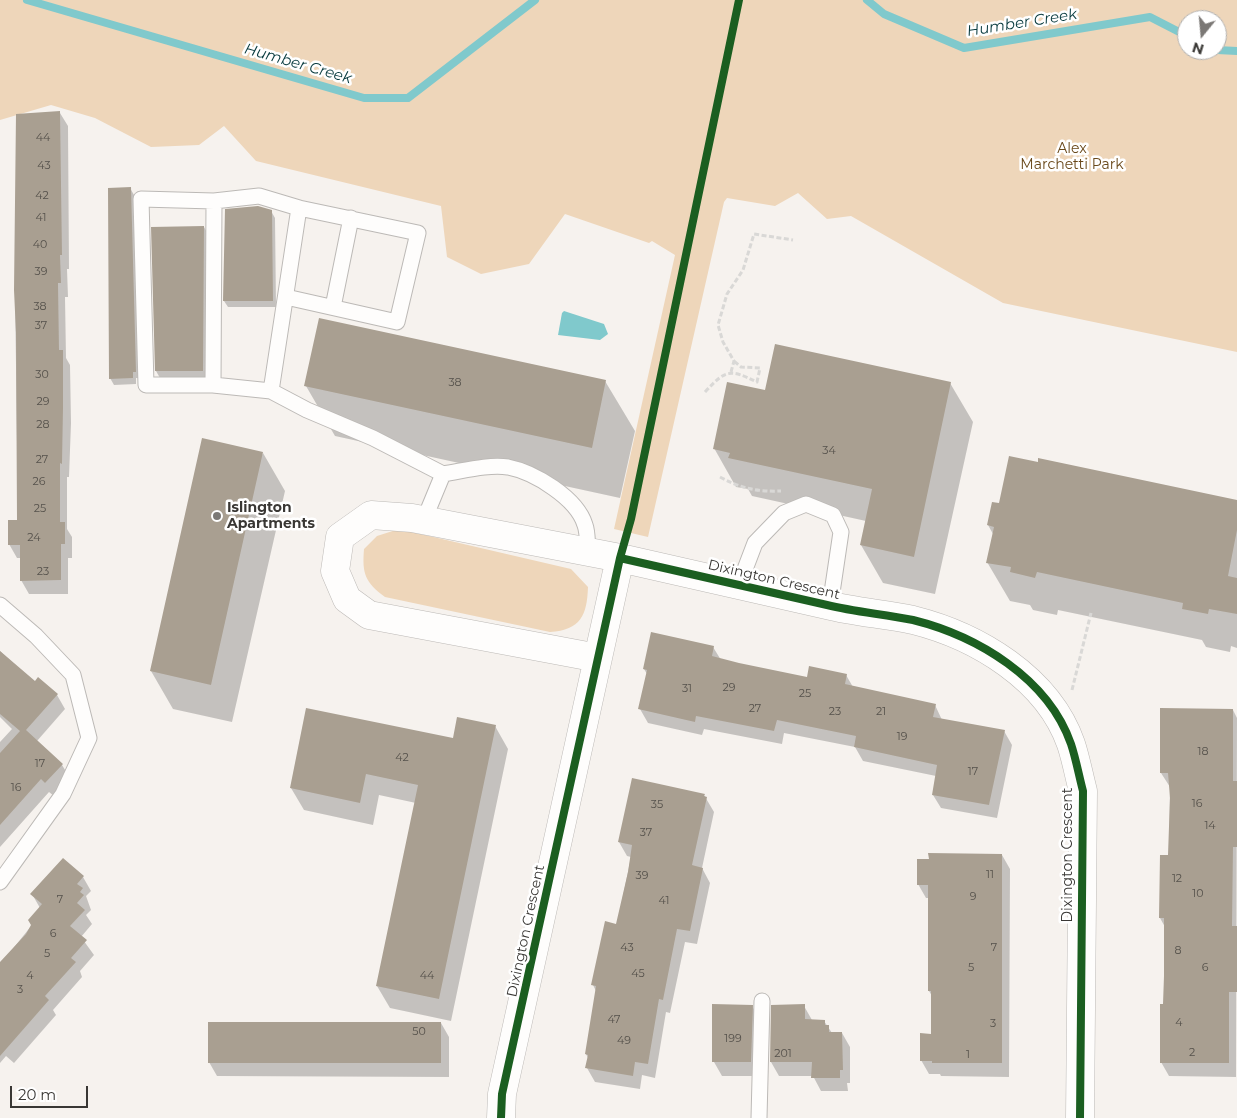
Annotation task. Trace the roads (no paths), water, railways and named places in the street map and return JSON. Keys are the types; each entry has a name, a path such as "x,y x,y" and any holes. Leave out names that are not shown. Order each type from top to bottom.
{"street":[{"name":"Dixington Crescent","path":"598,658 369,615 347,599 334,571 340,538 372,515 424,520 620,558 830,606 913,620 948,632 999,656 1032,683 1062,726 1071,743 1083,791 1080,1118"},
{"name":"Dixington Crescent","path":"501,1118 502,1094 620,558"}],"lane":[{"path":"286,296 397,322 418,233 299,208 259,196 214,201 140,199 146,385 213,385 271,391 307,410 373,438 443,474 507,467 528,473 556,489 578,510 585,525 588,552"},
{"path":"213,385 214,201"},
{"path":"271,391 299,208"},
{"path":"333,307 351,218"},
{"path":"424,520 443,474"},
{"path":"739,585 755,543 784,513 806,504 833,515 841,532 830,606"},
{"path":"0,605 36,636 73,674 89,738 63,794 0,882"},
{"path":"759,1118 762,1001"}],"water":[{"path":"564,311 604,324 608,334 600,340 558,335"}],"waterway":[{"name":"Humber Creek","path":"27,0 364,98 408,98 535,0"},
{"name":"Humber Creek","path":"867,0 884,14 964,48 1150,17 1177,31"},
{"name":"Humber Creek","path":"1227,50 1237,51"}],"place":[{"name":"Islington Apartments","path":"217,516"}],"park label":[{"name":"Alex Marchetti Park","path":"1072,158"}]}
